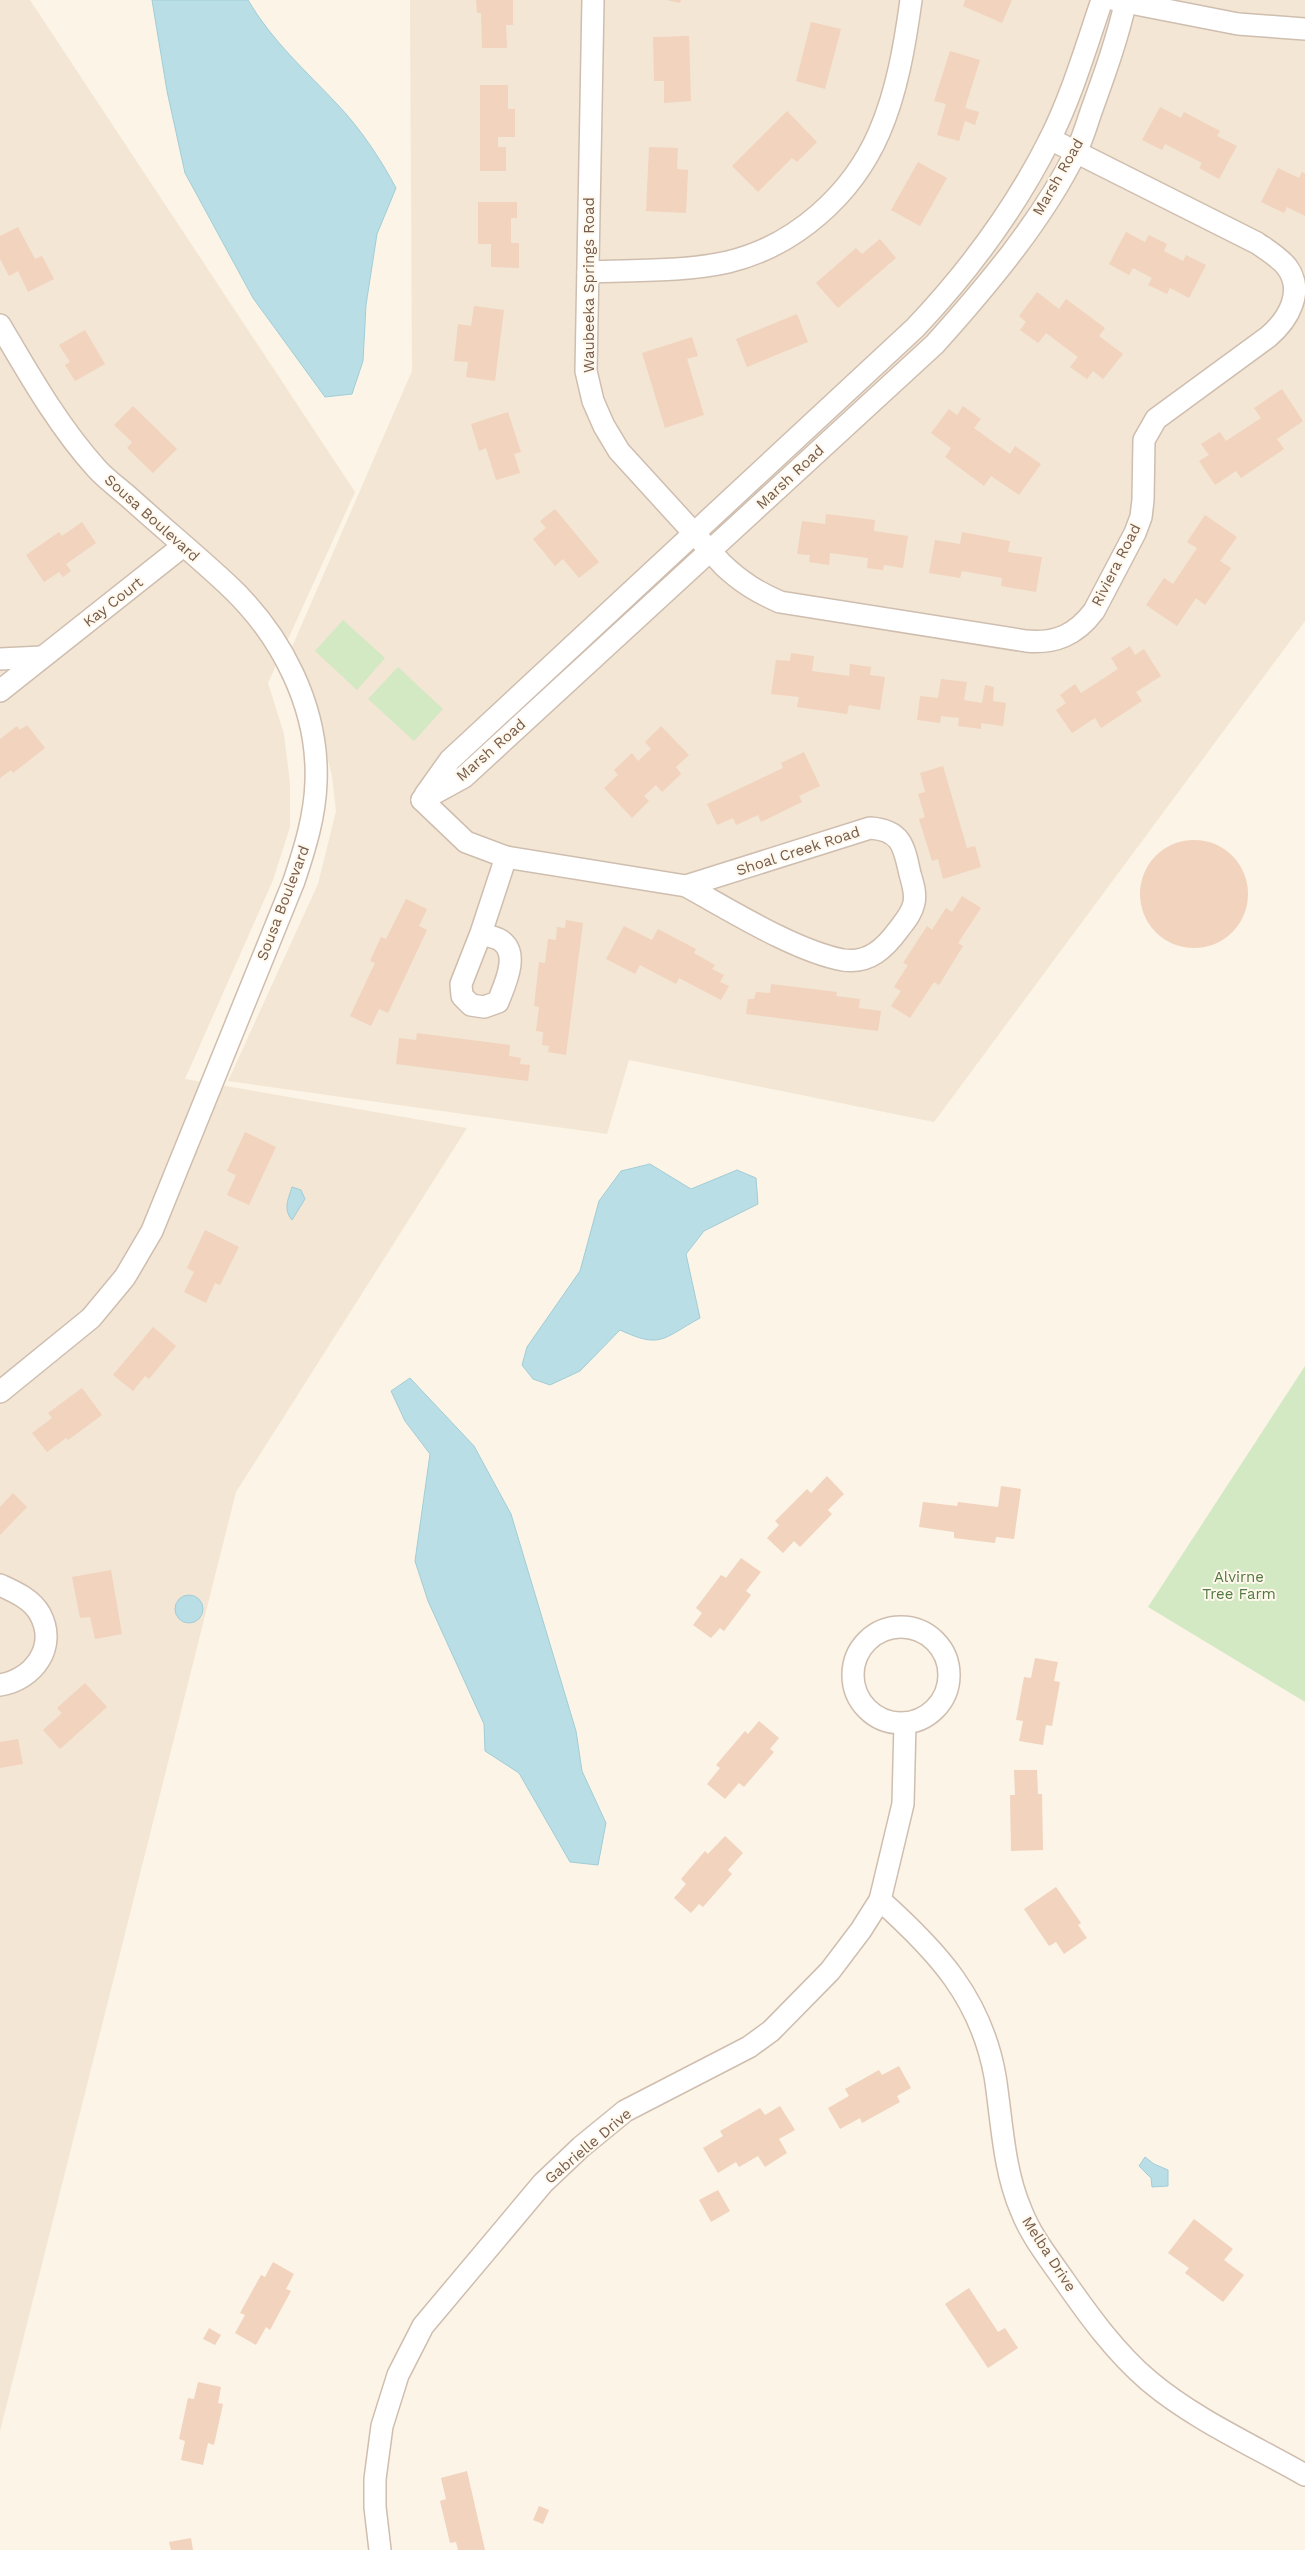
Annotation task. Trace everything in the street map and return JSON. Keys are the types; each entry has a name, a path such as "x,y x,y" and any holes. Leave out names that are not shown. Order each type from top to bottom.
{"street":[{"name":"Waubeeka Springs Road","path":"593,0 586,371 593,401 604,426 619,451 694,533"},
{"path":"588,272 699,267 730,261 793,235 821,214 843,191 879,133 903,49 911,0"},
{"name":"Marsh Road","path":"422,800 450,760 914,328 952,289 1024,187 1050,139 1080,65 1102,0"},
{"path":"1122,1 1238,24 1305,29"},
{"name":"Marsh Road","path":"422,800 464,777 934,344 1003,265 1046,202 1076,152 1104,75 1122,1"},
{"name":"Riviera Road","path":"694,533 739,580 757,592 780,602 1039,642 1052,642 1065,637 1085,622 1094,611 1135,533 1141,517 1144,440 1156,419 1283,325 1293,310 1295,298 1294,283 1289,269 1257,243 1050,139"},
{"name":"Sousa Boulevard","path":"0,324 60,421 98,469 243,600 270,634 291,670 304,704 314,742 316,781 312,819 294,881 152,1231 125,1277 91,1318 0,1392"},
{"name":"Kay Court","path":"0,692 183,546"},
{"path":"0,659 42,658"},
{"name":"Shoal Creek Road","path":"422,800 466,842 506,857 686,886 802,947 844,960 866,959 886,947 909,916 916,894 904,846 889,832 870,828 686,886"},
{"path":"481,933 506,857"},
{"path":"0,1585 30,1602 40,1614 45,1630 46,1646 40,1662 29,1674 16,1682 0,1685"},
{"path":"906,1627 922,1631 935,1640 944,1653 949,1668 949,1684 944,1699 934,1711 920,1719 905,1723 889,1722 875,1716 863,1704 856,1690 853,1675 856,1659 864,1645 876,1634 891,1628 906,1627"},
{"name":"Gabrielle Drive","path":"380,2550 374,2507 375,2480 382,2426 398,2375 423,2326 537,2190 562,2165 625,2111 749,2047 771,2031 830,1971 861,1930 880,1900 903,1804 905,1723"},
{"name":"Melba Drive","path":"880,1900 936,1954 953,1975 980,2021 994,2075 1006,2155 1020,2208 1031,2232 1093,2322 1150,2382 1195,2413 1305,2475"}],"shaded area":[{"path":"0,0 30,0 355,492 268,683 284,734 290,783 290,827 273,880 185,1079 467,1128 236,1492 0,2431"},
{"path":"410,0 1305,0 1305,621 934,1122 629,1060 607,1134 228,1081 318,884 336,811 332,776 311,692 292,647 412,371"}],"green space":[{"path":"343,620 385,658 357,690 315,651"},
{"path":"398,667 443,709 414,741 368,699"},
{"name":"Alvirne Tree Farm","path":"1305,1366 1305,1702 1148,1607"}],"water":[{"path":"152,0 248,0 278,42 362,133 396,188 377,234 366,305 363,361 352,394 325,397 253,298 185,173 167,91"},
{"path":"650,1164 691,1189 737,1170 756,1178 758,1204 704,1231 686,1254 700,1318 661,1339 644,1339 620,1330 580,1371 550,1385 533,1379 522,1365 527,1347 580,1271 599,1201 621,1171"},
{"path":"292,1187 301,1190 305,1199 292,1220 287,1208"},
{"path":"410,1378 474,1446 511,1514 576,1731 582,1771 606,1823 598,1865 570,1862 519,1773 485,1751 484,1724 428,1601 415,1561 430,1454 405,1421 391,1391"},
{"path":"189,1595 199,1599 203,1609 199,1619 189,1623 179,1619 175,1609 179,1599"},
{"path":"1145,2157 1154,2164 1168,2170 1168,2186 1152,2187 1151,2178 1139,2166"}],"building":[{"path":"476,0 513,0 513,25 506,25 507,48 482,48 481,13 477,13"},
{"path":"667,0 681,0 680,3"},
{"path":"965,0 1012,0 1002,23 963,6"},
{"path":"811,22 841,29 825,89 796,81"},
{"path":"689,36 691,101 664,103 664,81 654,81 653,37"},
{"path":"950,51 980,60 965,108 979,112 975,125 965,121 959,141 937,135 946,104 934,101"},
{"path":"480,85 508,85 508,109 515,109 515,137 498,137 498,147 506,147 506,171 480,171"},
{"path":"1160,107 1181,118 1184,112 1220,131 1217,136 1237,146 1219,179 1199,168 1202,163 1165,144 1162,150 1142,140"},
{"path":"787,111 817,142 797,162 792,158 758,192 732,166"},
{"path":"649,147 678,148 677,169 688,170 686,213 646,211"},
{"path":"918,162 947,178 920,226 891,210"},
{"path":"1278,168 1299,178 1302,172 1305,174 1305,216 1287,207 1284,213 1261,202"},
{"path":"478,202 517,202 517,218 511,218 511,243 519,243 519,268 491,267 491,244 478,244"},
{"path":"18,227 35,259 42,256 54,279 28,292 18,271 9,276 0,259 0,236"},
{"path":"1126,232 1145,242 1149,235 1167,244 1164,251 1183,261 1186,255 1206,265 1189,298 1170,288 1167,294 1148,285 1152,278 1133,268 1129,275 1109,264"},
{"path":"880,239 896,258 838,308 816,283 856,248 862,254"},
{"path":"1037,292 1059,309 1066,299 1105,328 1099,336 1123,354 1103,379 1093,371 1087,379 1070,367 1078,357 1046,333 1038,343 1020,330 1026,322 1019,316"},
{"path":"474,306 504,310 495,381 466,377 468,362 454,361 458,324 471,326"},
{"path":"797,314 808,342 747,367 736,339"},
{"path":"85,330 105,364 75,381 65,365 70,362 59,345"},
{"path":"692,337 698,356 687,359 704,415 665,428 642,353"},
{"path":"1282,389 1303,421 1277,439 1284,449 1241,478 1236,471 1215,485 1199,461 1209,455 1201,444 1220,432 1226,441 1261,418 1254,408"},
{"path":"133,406 177,449 153,473 127,448 132,442 114,425"},
{"path":"963,406 981,419 974,428 1010,454 1015,446 1041,464 1019,495 991,476 984,486 945,457 951,448 931,433 949,409 957,415"},
{"path":"508,412 521,452 514,454 520,473 496,480 486,448 479,451 471,424"},
{"path":"555,509 599,562 579,578 563,559 555,566 533,539 546,528 540,521"},
{"path":"826,514 875,520 874,531 908,536 903,568 884,565 883,570 867,568 868,558 830,553 829,565 809,562 810,555 797,554 802,521 825,524"},
{"path":"1205,515 1237,537 1220,561 1231,568 1205,605 1196,598 1177,626 1146,605 1164,578 1173,584 1197,548 1187,542"},
{"path":"82,522 96,543 66,564 71,571 63,577 59,572 44,582 26,555 59,532 62,536"},
{"path":"962,532 1010,541 1008,552 1042,557 1036,592 1001,586 1002,578 962,571 960,578 929,573 935,540 960,544"},
{"path":"1130,646 1135,655 1144,649 1161,676 1136,692 1142,701 1101,728 1095,718 1072,733 1056,710 1066,703 1060,695 1075,684 1081,693 1118,669 1111,658"},
{"path":"791,653 814,656 812,671 849,676 850,664 871,667 870,675 885,677 880,710 849,705 847,714 797,707 799,697 771,694 776,660 790,661"},
{"path":"941,679 967,682 964,700 982,703 985,685 994,687 993,701 1006,703 1003,726 981,723 981,729 958,726 959,718 941,716 940,723 917,720 920,696 938,698"},
{"path":"27,725 45,748 13,773 11,770 0,778 0,739 17,726 20,730"},
{"path":"661,726 689,755 676,767 681,774 662,792 656,785 644,796 649,801 632,818 604,788 618,775 614,770 632,753 638,761 651,749 645,742"},
{"path":"804,752 820,786 799,796 802,802 761,822 758,815 736,825 733,818 717,825 707,804 783,768 781,763"},
{"path":"943,766 967,848 975,846 981,867 943,879 938,859 932,861 919,819 925,817 918,794 925,792 920,773"},
{"path":"1194,840 1215,844 1232,856 1244,873 1248,894 1244,915 1232,932 1215,944 1194,948 1173,944 1156,932 1144,915 1140,894 1144,873 1156,856 1173,844"},
{"path":"962,896 981,908 958,943 963,946 939,985 934,982 910,1018 891,1006 901,991 894,987 908,965 903,963 927,926 932,930 946,908 952,912"},
{"path":"406,899 427,909 419,926 427,930 388,1013 379,1009 371,1026 350,1016 375,963 370,961 381,937 386,939"},
{"path":"566,920 583,923 566,1055 548,1052 549,1046 542,1045 543,1032 536,1031 539,1007 534,1006 539,962 545,963 548,939 556,940 557,927 565,928"},
{"path":"624,926 652,940 658,929 696,949 694,953 715,965 712,969 724,975 720,982 729,986 721,1000 679,978 676,984 640,965 635,974 606,959"},
{"path":"771,984 837,992 836,996 860,999 859,1008 881,1011 878,1031 746,1014 748,999 754,999 756,992 770,993"},
{"path":"417,1033 510,1045 509,1056 521,1058 520,1064 530,1065 528,1081 396,1064 399,1038 416,1040"},
{"path":"245,1132 276,1147 249,1205 227,1195 236,1175 227,1171"},
{"path":"205,1230 239,1247 220,1285 215,1283 206,1303 184,1292 194,1272 187,1268"},
{"path":"153,1327 176,1346 149,1379 145,1376 133,1391 113,1375"},
{"path":"82,1388 102,1415 68,1440 66,1438 47,1452 32,1433 52,1418 48,1413"},
{"path":"827,1476 844,1494 828,1510 832,1514 800,1547 794,1541 783,1553 767,1538 779,1525 775,1521 807,1489 811,1493"},
{"path":"1001,1486 1021,1489 1014,1539 996,1537 995,1543 954,1538 954,1532 919,1527 923,1502 957,1506 958,1502 998,1507"},
{"path":"13,1493 27,1507 0,1535 0,1507"},
{"path":"741,1558 761,1572 746,1591 751,1595 724,1631 720,1628 711,1638 693,1625 702,1613 696,1608 721,1575 726,1578"},
{"path":"111,1570 122,1634 95,1639 90,1617 80,1618 72,1577"},
{"path":"1035,1658 1058,1662 1054,1681 1060,1682 1052,1726 1046,1725 1043,1745 1019,1741 1023,1721 1016,1720 1024,1677 1031,1678"},
{"path":"85,1683 107,1707 60,1749 43,1730 62,1713 57,1708"},
{"path":"759,1721 779,1738 770,1749 774,1752 744,1787 739,1783 725,1799 707,1784 720,1768 716,1765 745,1731 748,1734"},
{"path":"18,1739 23,1764 0,1768 0,1742"},
{"path":"1014,1770 1037,1770 1038,1794 1042,1794 1043,1850 1011,1851 1010,1795 1015,1795"},
{"path":"725,1836 743,1853 728,1870 732,1874 703,1907 699,1904 691,1913 674,1898 686,1884 681,1879 705,1851 708,1854"},
{"path":"1056,1887 1081,1923 1078,1925 1087,1938 1064,1954 1056,1942 1049,1946 1024,1909"},
{"path":"899,2066 911,2088 897,2096 900,2102 862,2123 860,2118 840,2129 828,2108 849,2096 845,2089 879,2070 882,2075"},
{"path":"780,2106 795,2130 779,2139 787,2153 765,2167 758,2156 739,2167 736,2162 718,2173 703,2148 723,2136 720,2131 760,2108 765,2115"},
{"path":"718,2190 730,2211 711,2222 699,2200"},
{"path":"1194,2219 1233,2249 1224,2260 1244,2275 1223,2302 1185,2273 1189,2268 1168,2253"},
{"path":"273,2262 294,2274 286,2289 291,2291 270,2330 266,2327 256,2345 235,2333 245,2315 240,2313 261,2275 265,2277"},
{"path":"969,2288 998,2332 1005,2328 1018,2348 988,2368 945,2304"},
{"path":"209,2328 221,2335 215,2345 203,2339"},
{"path":"198,2382 221,2387 218,2403 223,2404 214,2445 208,2443 203,2465 181,2460 185,2441 179,2439 188,2398 194,2399"},
{"path":"467,2471 485,2550 458,2550 456,2542 450,2543 440,2501 446,2499 441,2478"},
{"path":"539,2506 549,2510 543,2524 533,2520"},
{"path":"191,2538 193,2550 171,2550 169,2542"}]}
